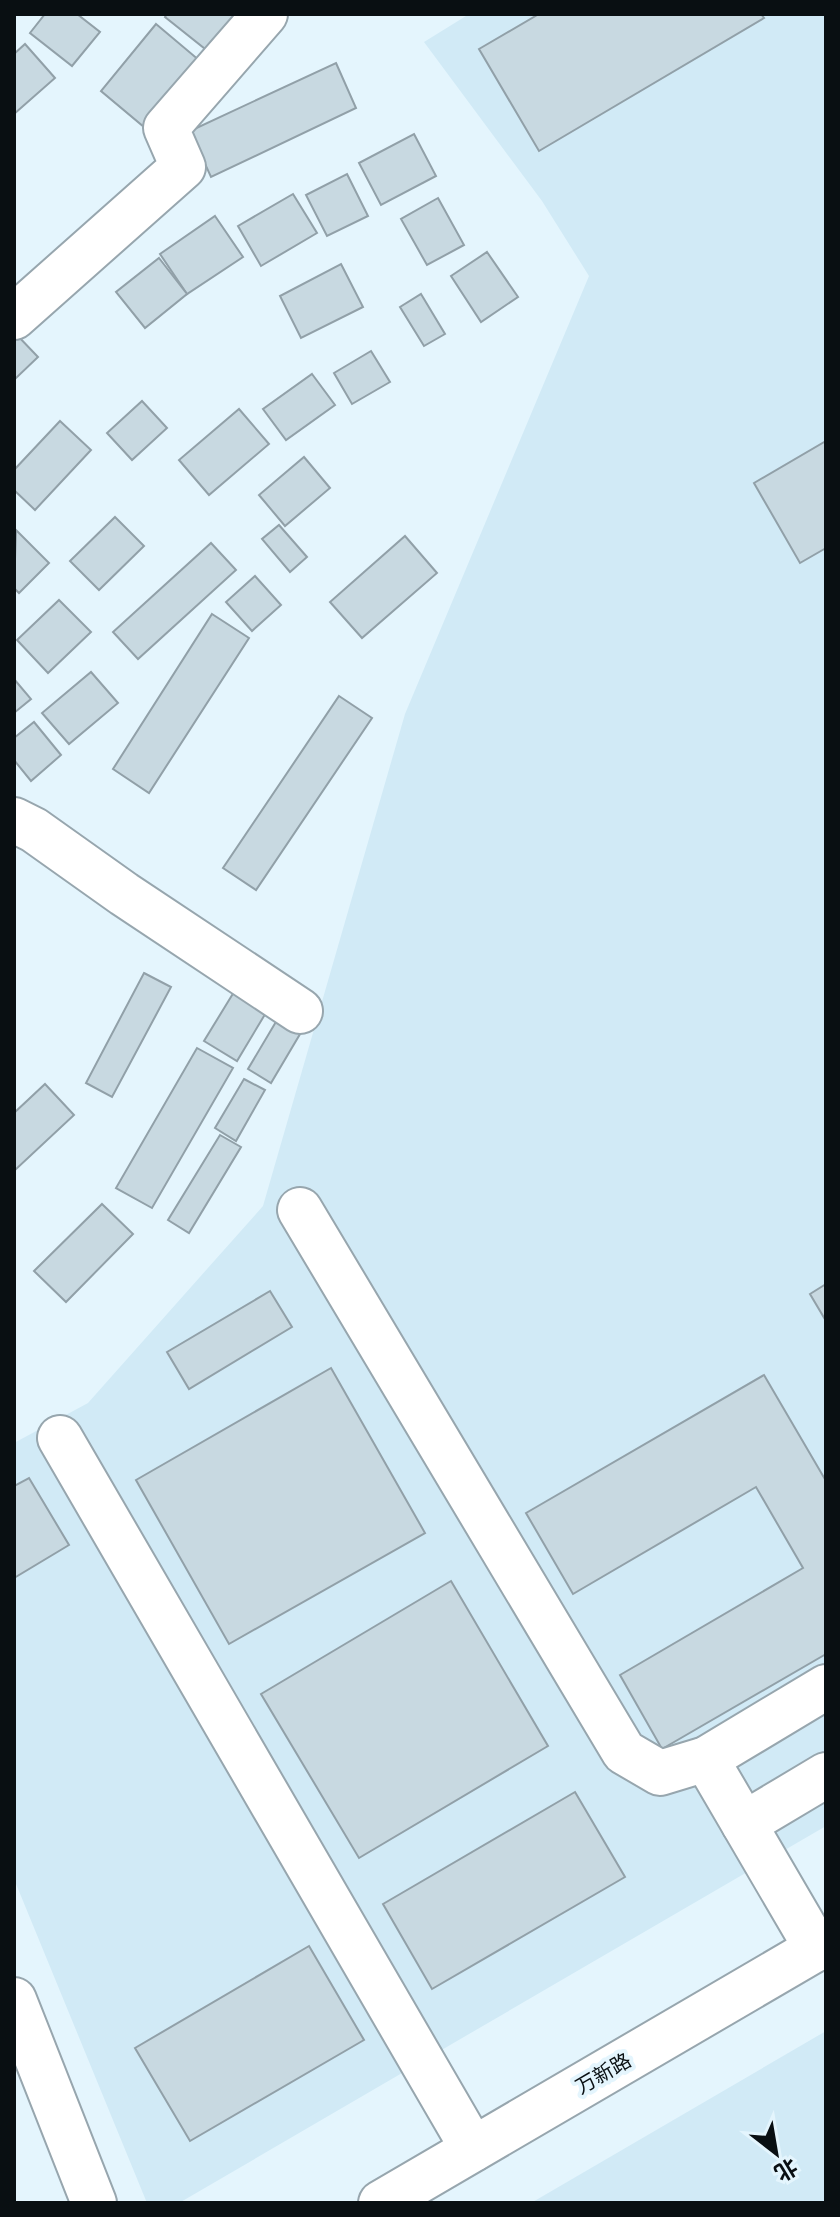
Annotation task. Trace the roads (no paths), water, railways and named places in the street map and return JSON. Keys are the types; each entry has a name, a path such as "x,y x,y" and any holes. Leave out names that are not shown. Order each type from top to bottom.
{"street":[{"path":"14,317 183,167 166,128 265,14"},
{"path":"14,820 34,830 300,1011"},
{"path":"300,1210 624,1752 660,1773 706,1759 826,1687"},
{"path":"60,1438 473,2149"},
{"path":"706,1759 821,1946"},
{"path":"744,1824 826,1775"},
{"name":"万新路","path":"381,2203 821,1946"},
{"path":"14,2000 94,2203"}]}
